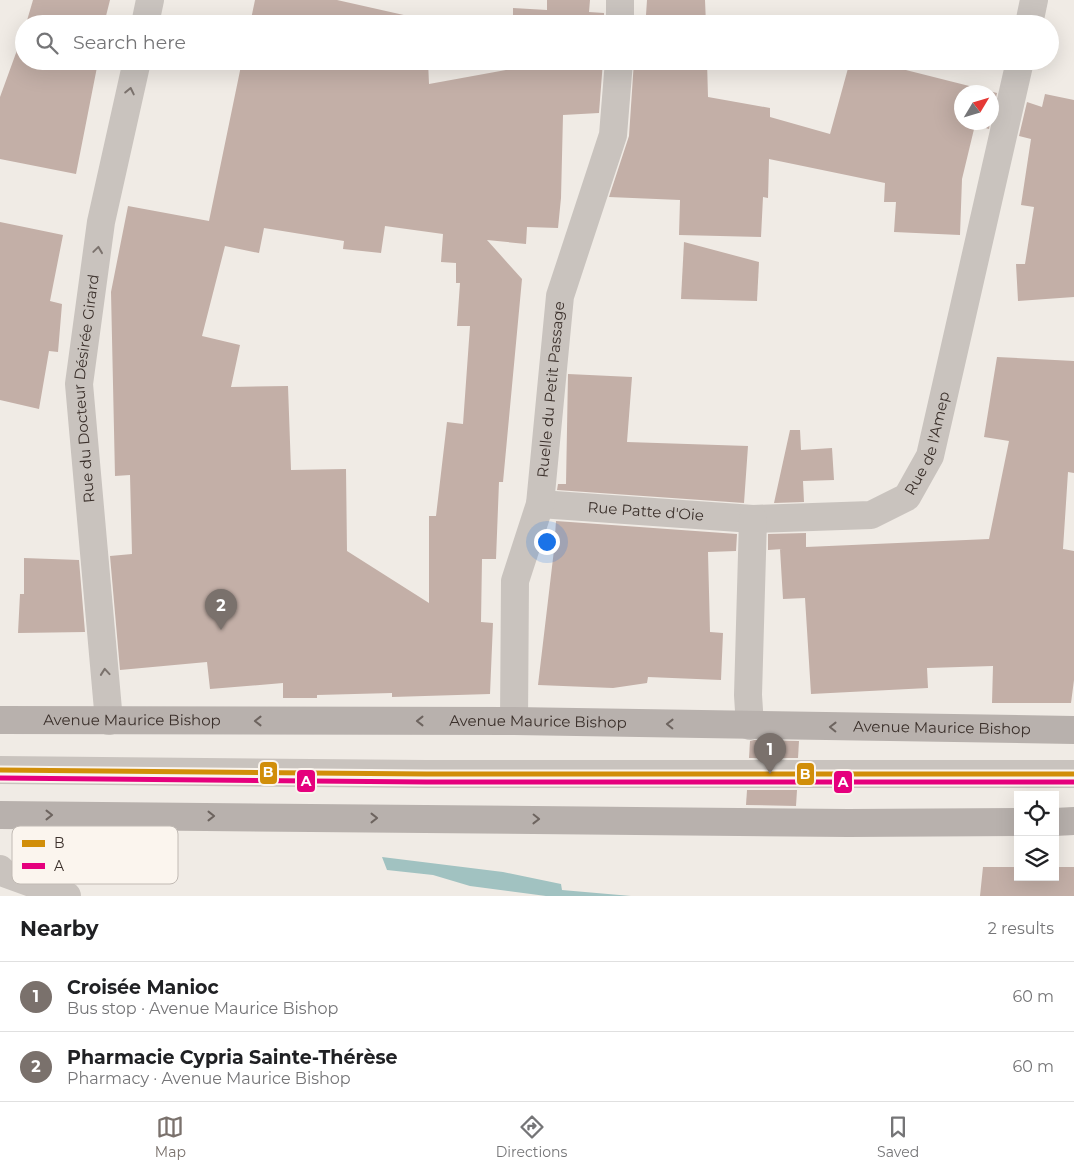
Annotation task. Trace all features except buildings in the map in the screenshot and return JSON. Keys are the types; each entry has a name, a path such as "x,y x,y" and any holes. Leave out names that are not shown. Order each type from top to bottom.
{"main road":[{"name":"Avenue Maurice Bishop","path":"0,720 514,721 1074,730"},
{"path":"0,815 848,823 1014,822"},
{"path":"1059,822 1074,821"}],"street":[{"path":"147,15 150,0"},
{"path":"620,0 620,15"},
{"path":"1030,15 1034,0"},
{"name":"Rue du Docteur Désirée Girard","path":"109,721 79,384 101,222 135,70"},
{"name":"Ruelle du Petit Passage","path":"514,721 515,581 540,504 560,296 614,135 618,70"},
{"name":"Rue de l'Amep","path":"753,519 871,515 906,497 930,456 1018,70"},
{"name":"Rue Patte d'Oie","path":"540,504 753,519"},
{"path":"750,726 748,695 753,519"},
{"path":"0,770 435,774 1074,774"},
{"path":"0,869 12,875"},
{"path":"36,884 67,896"}],"water":[{"path":"382,857 503,872 561,884 562,890 631,896 546,896 470,886 433,875 387,870"}],"transit line":[{"name":"B","path":"0,770 426,774 1074,774"},
{"name":"A","path":"0,778 426,782 1074,782"}],"place":[{"name":"Pharmacie Cypria Sainte-Thérèse","path":"221,630"},
{"name":"Croisée Manioc","path":"770,774"}]}
